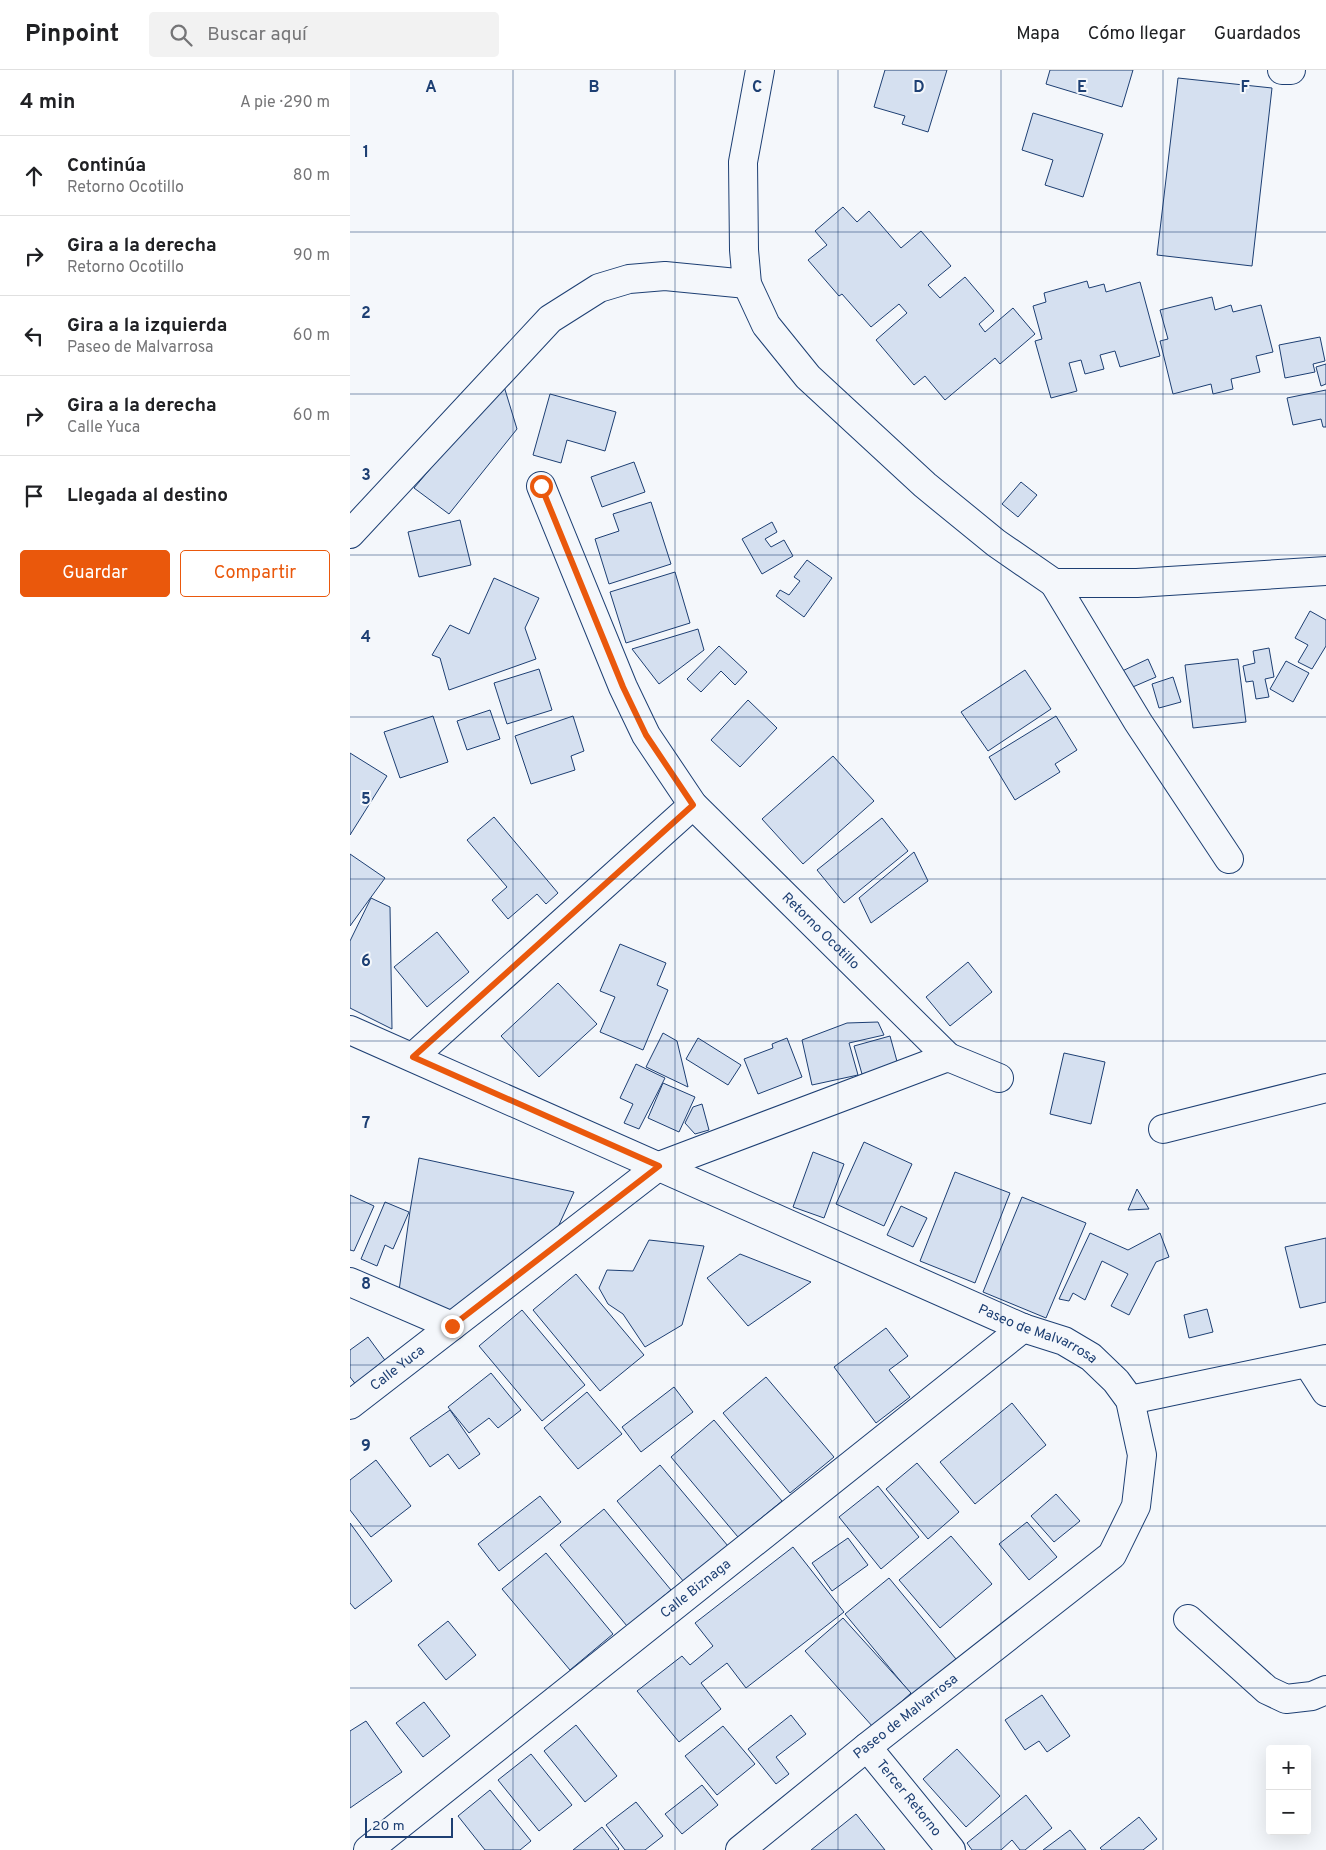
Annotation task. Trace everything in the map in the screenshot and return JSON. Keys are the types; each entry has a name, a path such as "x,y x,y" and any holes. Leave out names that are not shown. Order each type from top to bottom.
{"street":[{"path":"760,70 743,162 744,250 747,284 766,325 808,378 925,485 996,544 1054,583 1138,722 1229,859"},
{"path":"1282,70 1291,70"},
{"path":"350,534 550,319 600,288 629,279 665,276 747,284"},
{"name":"Retorno Ocotillo","path":"541,486 623,687 646,735 693,805 948,1057 999,1078"},
{"path":"1054,583 1137,583 1326,571"},
{"path":"413,1057 693,805"},
{"name":"Paseo de Malvarrosa","path":"350,1030 1023,1328 1064,1341 1091,1358 1116,1380 1130,1400 1142,1455 1136,1506 1112,1555 867,1747 740,1850"},
{"path":"659,1166 948,1057"},
{"path":"1163,1129 1326,1088"},
{"name":"Calle Yuca","path":"350,1405 659,1166"},
{"path":"350,1282 452,1326"},
{"name":"Calle Biznaga","path":"368,1850 1023,1328"},
{"path":"1130,1400 1317,1362 1326,1392"},
{"path":"1188,1619 1267,1690 1286,1699 1293,1699 1312,1696 1326,1690"},
{"name":"Tercer Retorno","path":"867,1747 951,1850"}],"building":[{"path":"885,70 947,70 928,132 902,124 905,116 874,107"},
{"path":"1050,70 1133,70 1122,107 1046,84"},
{"path":"1178,78 1272,88 1252,266 1157,255"},
{"path":"1033,113 1103,134 1083,197 1045,185 1053,160 1022,150"},
{"path":"843,207 857,222 869,211 901,248 921,231 951,266 928,285 940,298 965,277 994,311 979,324 985,332 1013,308 1035,334 1000,364 995,358 945,400 925,376 914,385 876,340 907,313 899,304 871,327 842,294 839,296 808,260 827,245 815,231"},
{"path":"1087,281 1089,288 1104,284 1106,292 1140,282 1160,356 1120,367 1115,351 1100,355 1104,369 1085,374 1081,360 1069,363 1077,391 1051,398 1035,341 1042,339 1033,306 1046,302 1044,293"},
{"path":"1212,297 1215,310 1231,305 1233,312 1261,305 1273,352 1256,356 1260,372 1231,379 1233,389 1213,394 1211,384 1173,394 1160,341 1168,339 1160,310"},
{"path":"1320,337 1325,361 1313,364 1315,372 1285,378 1279,345"},
{"path":"1326,364 1326,384 1321,386 1316,367"},
{"path":"503,383 517,429 449,514 414,488"},
{"path":"1326,390 1326,427 1323,427 1321,419 1293,425 1287,398"},
{"path":"550,394 616,412 605,451 567,440 561,463 533,455"},
{"path":"634,462 645,492 602,507 591,477"},
{"path":"1021,482 1037,495 1018,517 1002,504"},
{"path":"651,502 671,564 609,584 595,539 619,531 613,514"},
{"path":"460,520 471,565 419,577 408,532"},
{"path":"772,522 777,532 765,539 771,547 784,540 793,556 762,574 742,539"},
{"path":"807,560 832,578 804,617 776,596 780,590 789,595 800,581 794,577"},
{"path":"675,572 690,623 626,643 610,592"},
{"path":"494,578 539,598 525,628 536,659 449,690 440,658 432,655 450,625 469,634"},
{"path":"1310,611 1326,620 1326,646 1312,669 1298,662 1308,645 1295,638"},
{"path":"698,629 704,650 659,684 632,649"},
{"path":"719,646 747,672 735,685 721,671 701,692 687,679"},
{"path":"1269,648 1274,677 1265,679 1269,697 1256,699 1253,681 1246,682 1243,666 1255,663 1253,651"},
{"path":"1148,659 1156,677 1128,689 1120,672"},
{"path":"1238,659 1246,722 1193,728 1185,665"},
{"path":"1286,661 1309,673 1293,702 1270,689"},
{"path":"539,669 552,710 507,724 494,683"},
{"path":"1025,670 1051,709 988,751 961,712"},
{"path":"1173,677 1181,702 1159,708 1152,684"},
{"path":"748,700 777,728 740,767 711,740"},
{"path":"490,710 500,739 467,750 457,721"},
{"path":"433,716 448,762 400,778 384,732"},
{"path":"573,716 584,751 571,756 575,770 531,784 515,736"},
{"path":"1056,716 1077,750 1055,764 1060,772 1015,800 989,757"},
{"path":"350,753 387,776 350,835"},
{"path":"833,756 874,801 803,864 762,819"},
{"path":"494,817 558,893 546,904 537,894 508,919 492,900 507,887 467,840"},
{"path":"882,818 908,851 844,903 817,870"},
{"path":"914,852 928,881 871,923 859,898"},
{"path":"350,854 385,878 350,926"},
{"path":"371,898 390,907 392,1029 350,1008 350,941"},
{"path":"437,932 469,972 427,1007 394,967"},
{"path":"620,944 666,963 657,985 668,990 643,1050 600,1032 615,997 600,991"},
{"path":"968,962 992,992 950,1026 926,997"},
{"path":"558,983 597,1024 539,1077 501,1036"},
{"path":"878,1022 884,1035 849,1043 858,1075 812,1085 802,1040 847,1023"},
{"path":"663,1033 677,1041 688,1087 646,1067"},
{"path":"890,1036 898,1065 862,1074 854,1046"},
{"path":"698,1038 741,1065 728,1085 686,1059"},
{"path":"787,1038 802,1077 758,1094 744,1059 773,1048 772,1044"},
{"path":"1064,1053 1105,1062 1091,1124 1050,1114"},
{"path":"636,1064 665,1078 639,1129 624,1123 633,1104 620,1098"},
{"path":"663,1083 695,1097 679,1132 648,1118"},
{"path":"702,1104 709,1130 695,1134 685,1123 693,1107"},
{"path":"864,1142 912,1164 884,1226 836,1204"},
{"path":"813,1152 844,1164 824,1218 793,1207"},
{"path":"419,1158 574,1192 553,1238 448,1320 398,1298"},
{"path":"955,1172 1010,1193 975,1283 920,1261"},
{"path":"1137,1189 1149,1209 1128,1210"},
{"path":"350,1195 374,1206 354,1251 350,1250"},
{"path":"1022,1197 1086,1223 1046,1318 983,1292"},
{"path":"385,1202 409,1212 393,1249 385,1245 377,1266 361,1259"},
{"path":"901,1206 927,1218 913,1247 887,1235"},
{"path":"1090,1233 1128,1250 1160,1233 1169,1257 1156,1262 1129,1315 1111,1306 1128,1274 1102,1261 1085,1300 1073,1293 1069,1301 1059,1299"},
{"path":"1326,1238 1326,1302 1300,1308 1285,1247"},
{"path":"649,1240 704,1246 682,1325 645,1347 623,1314 608,1304 599,1288 607,1270 633,1271"},
{"path":"740,1254 811,1282 748,1326 707,1278"},
{"path":"576,1274 644,1355 600,1391 533,1310"},
{"path":"1207,1309 1213,1332 1189,1338 1184,1315"},
{"path":"522,1310 585,1385 542,1421 479,1346"},
{"path":"886,1328 908,1356 889,1370 910,1397 876,1423 834,1367"},
{"path":"368,1337 387,1363 357,1386 350,1377 350,1350"},
{"path":"491,1373 521,1410 498,1428 489,1418 469,1433 448,1407"},
{"path":"766,1377 834,1457 790,1493 723,1413"},
{"path":"674,1387 693,1412 641,1452 622,1427"},
{"path":"587,1392 622,1434 578,1469 544,1428"},
{"path":"1012,1403 1046,1445 975,1504 940,1462"},
{"path":"450,1410 480,1454 459,1469 448,1454 430,1467 410,1438"},
{"path":"714,1420 782,1501 738,1537 671,1457"},
{"path":"376,1460 411,1506 371,1537 350,1510 350,1480"},
{"path":"917,1463 959,1512 928,1539 886,1489"},
{"path":"660,1465 728,1546 684,1582 617,1501"},
{"path":"878,1486 919,1537 881,1569 839,1517"},
{"path":"1056,1494 1080,1521 1054,1542 1031,1516"},
{"path":"540,1496 561,1522 499,1571 478,1544"},
{"path":"604,1509 671,1590 627,1626 560,1545"},
{"path":"1027,1522 1057,1557 1029,1580 999,1544"},
{"path":"350,1523 392,1581 355,1609 350,1603"},
{"path":"951,1536 992,1584 940,1628 899,1580"},
{"path":"848,1538 868,1565 832,1591 812,1563"},
{"path":"793,1547 844,1612 746,1688 727,1663 701,1683 721,1709 679,1742 637,1691 682,1656 690,1665 713,1646 695,1623"},
{"path":"546,1553 613,1634 570,1670 502,1589"},
{"path":"889,1578 956,1659 912,1695 845,1614"},
{"path":"843,1618 911,1693 873,1727 805,1651"},
{"path":"448,1621 476,1655 446,1680 418,1645"},
{"path":"1042,1695 1070,1736 1047,1752 1039,1741 1025,1750 1005,1720"},
{"path":"424,1702 450,1736 423,1757 396,1723"},
{"path":"791,1715 806,1734 776,1757 789,1774 776,1784 748,1749"},
{"path":"366,1721 402,1772 350,1808 350,1731"},
{"path":"576,1725 617,1776 585,1802 544,1751"},
{"path":"723,1726 755,1764 717,1795 685,1756"},
{"path":"957,1749 1000,1796 966,1827 923,1779"},
{"path":"531,1754 572,1805 539,1831 498,1780"},
{"path":"702,1785 718,1805 682,1834 665,1814"},
{"path":"490,1790 531,1841 520,1850 485,1850 458,1816"},
{"path":"1026,1795 1052,1828 1025,1850 1020,1850 1012,1840 1001,1850 972,1850 967,1843"},
{"path":"636,1802 663,1836 645,1850 625,1850 606,1825"},
{"path":"856,1814 885,1850 811,1850"},
{"path":"1139,1817 1157,1839 1143,1850 1102,1850 1100,1848"},
{"path":"602,1827 618,1850 573,1850"},
{"path":"1070,1830 1086,1850 1043,1850"}],"route":[{"path":"452,1326 659,1166 413,1057 693,805 646,735 623,687 541,486"}]}
